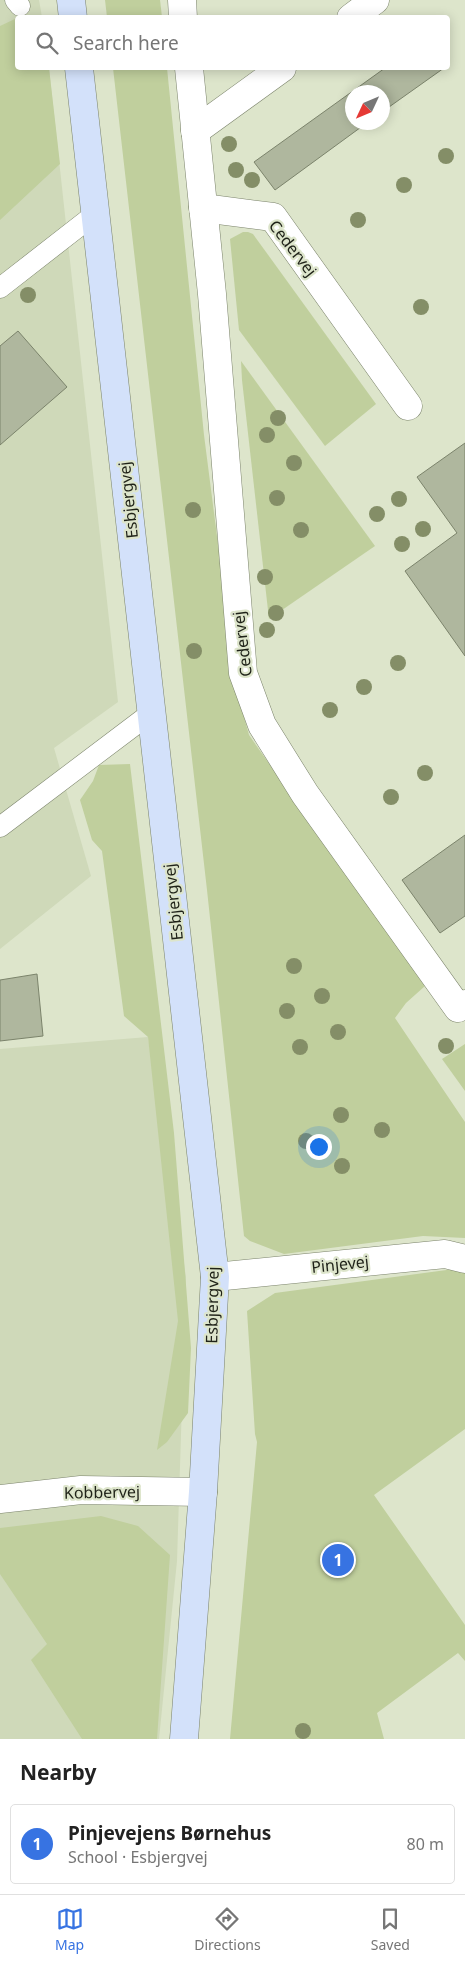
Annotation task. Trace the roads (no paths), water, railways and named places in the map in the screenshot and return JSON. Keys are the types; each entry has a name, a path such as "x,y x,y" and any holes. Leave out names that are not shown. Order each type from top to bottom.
{"main road":[{"path":"71,0 73,15"},
{"name":"Esbjergvej","path":"79,70 215,1277 203,1492 184,1739"}],"street":[{"path":"182,0 184,15"},
{"path":"355,15 376,0"},
{"name":"Cedervej","path":"189,70 212,294 243,672 262,726 305,794 458,1008 465,1004"},
{"path":"195,131 279,70"},
{"name":"Cedervej","path":"203,208 273,217 408,406"},
{"name":"Pinjevej","path":"215,1277 445,1254 465,1259"},
{"name":"Kobbervej","path":"0,1499 81,1490 203,1492"}],"lane":[{"path":"0,288 95,214"},
{"path":"0,827 152,713"}],"place":[{"name":"Pinjevejens Børnehus","path":"338,1560"}]}
